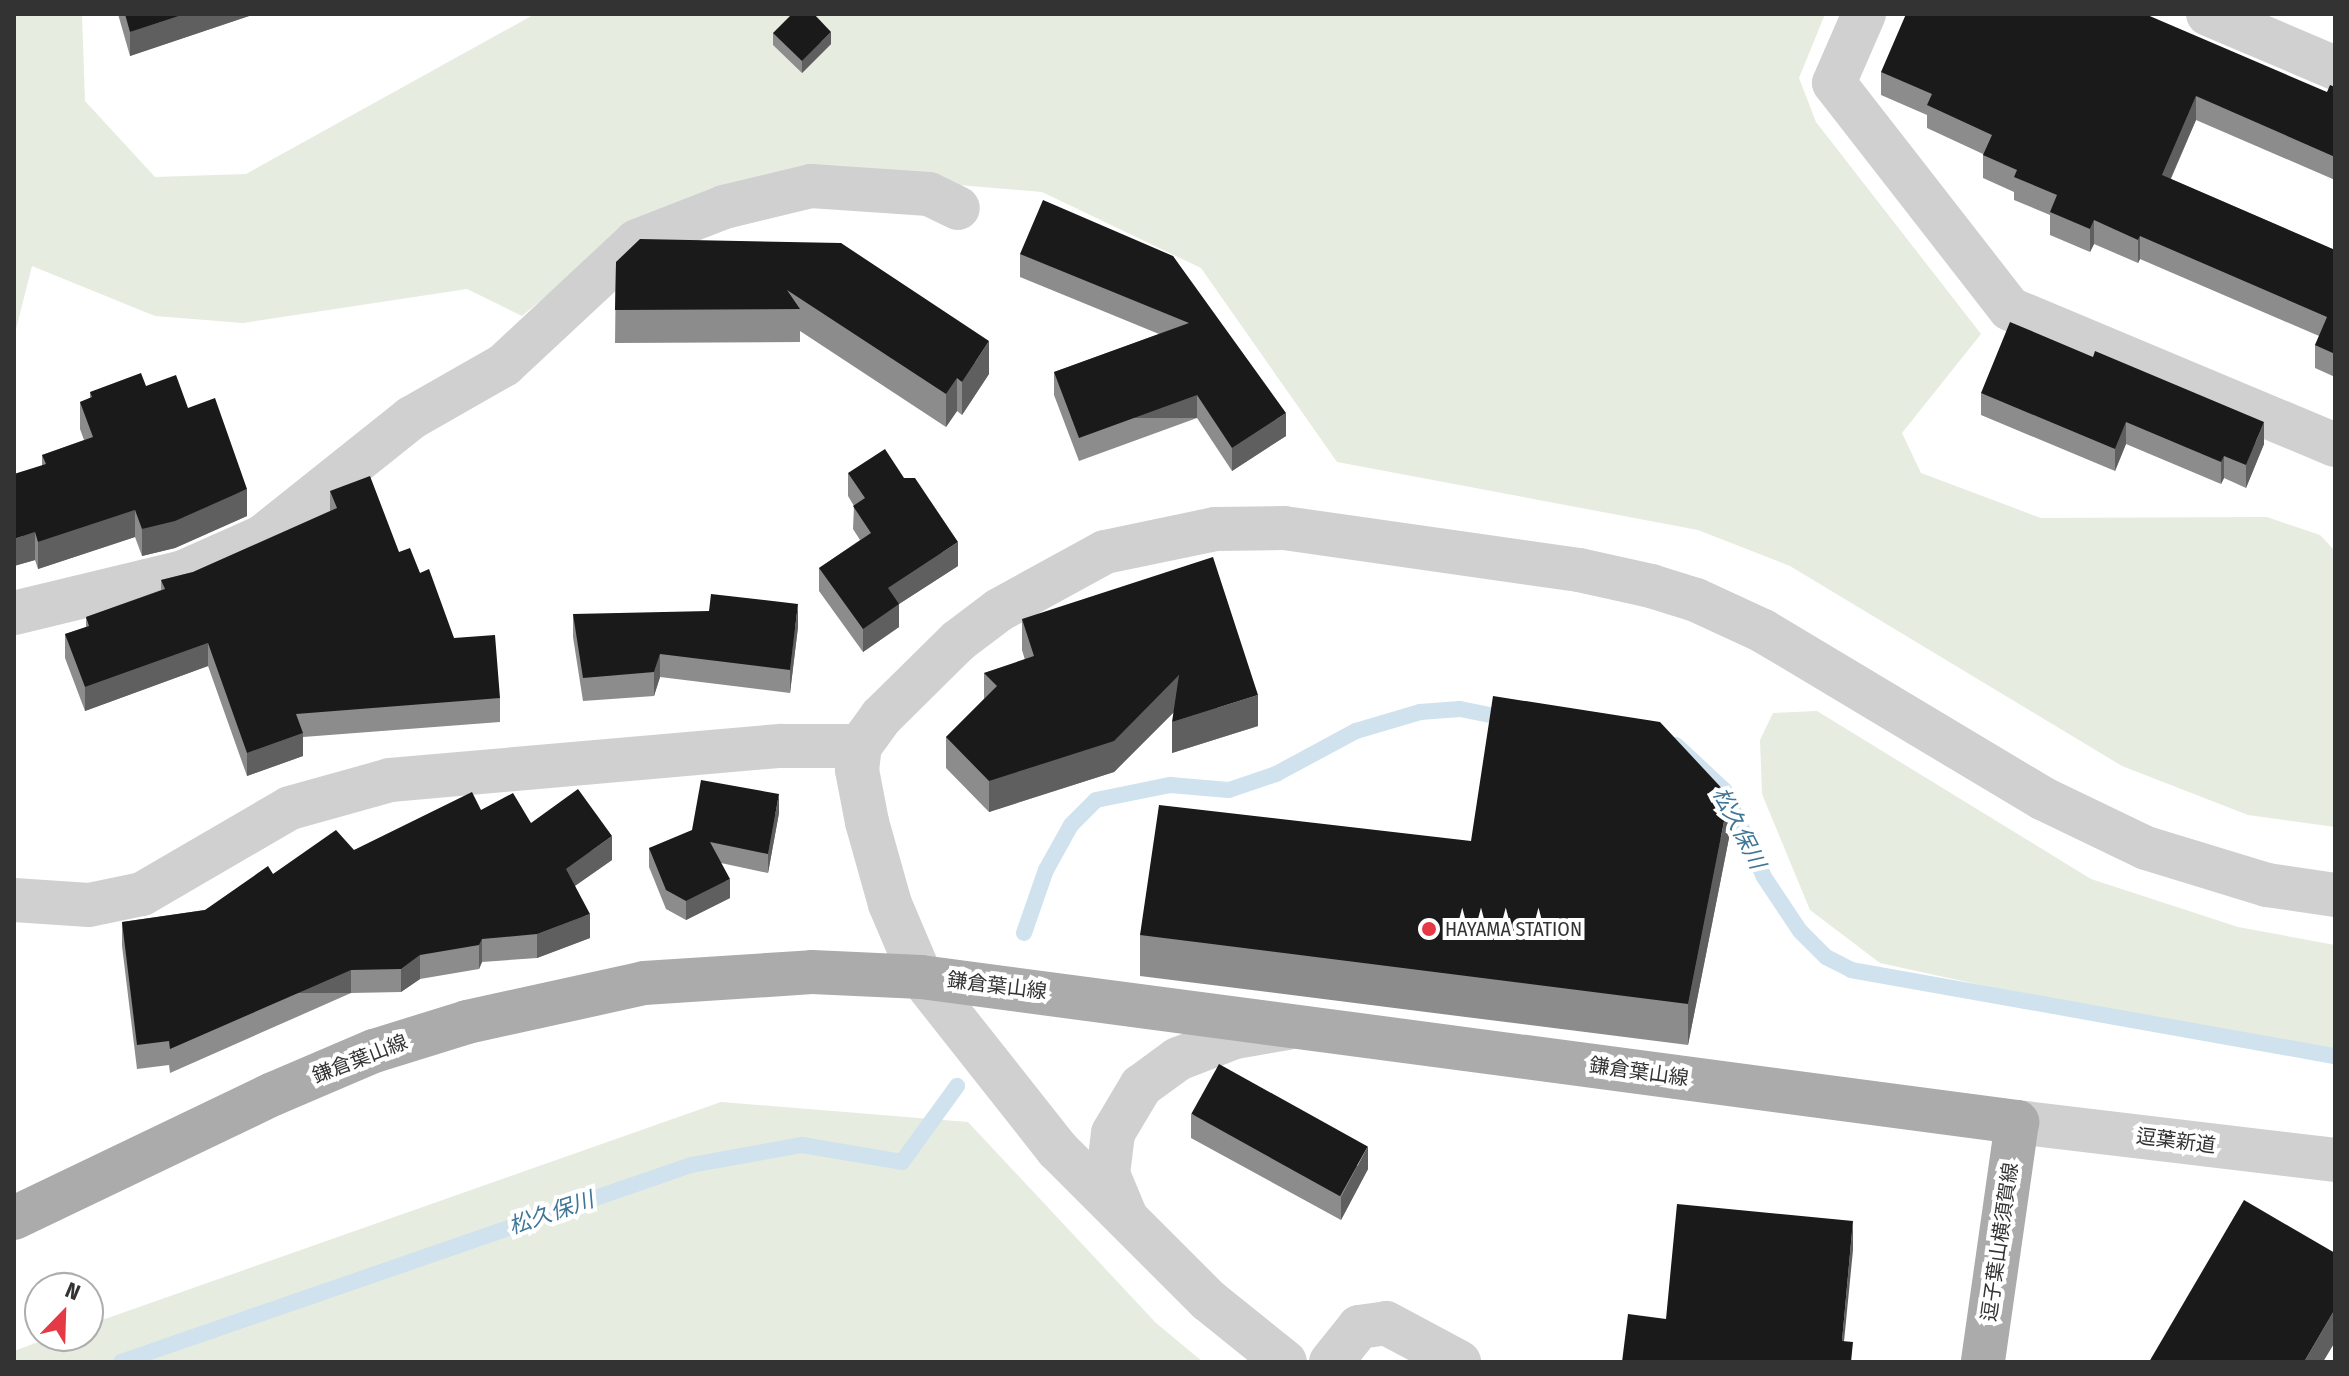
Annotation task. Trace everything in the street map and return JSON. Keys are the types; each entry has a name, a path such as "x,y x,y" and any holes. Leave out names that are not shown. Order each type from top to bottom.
{"main road":[{"name":"鎌倉葉山線","path":"14,1218 273,1094 374,1051 467,1022 644,983 812,972 921,977 2017,1122"},
{"name":"逗子葉山横須賀線","path":"1983,1362 2017,1122"}],"street":[{"path":"1864,14 1834,83 2010,309 2335,445"},
{"path":"2208,14 2335,68"},
{"path":"14,613 183,572 262,537 411,418 504,365 637,241 724,207 811,186 929,194 958,208"},
{"path":"1285,1362 1209,1301 1057,1149 997,1066 921,977 890,904 867,822 857,770 860,746 881,717 958,641 1051,578 1105,552 1215,529 1316,530 1579,570 1696,600 1763,631 2094,824 2226,875 2335,895"},
{"path":"14,900 89,905 142,894 290,808 390,780 781,746 860,746"},
{"path":"1128,1223 1108,1174 1113,1133 1141,1086 1178,1059 1235,1037 1297,1026"},
{"name":"逗葉新道","path":"2017,1122 2335,1160"},
{"path":"1331,1362 1359,1327 1386,1323 1459,1362"}],"shaded area":[{"path":"14,14 82,14 85,101 155,177 246,174 535,14 1825,14 1799,78 1816,122 1981,334 1902,433 1921,473 2041,518 2267,517 2320,535 2335,551 2335,827 2248,815 2122,766 1790,566 1698,530 1337,462 1201,268 1042,192 792,171 625,231 522,316 467,289 243,323 155,316 32,266 14,337"},
{"path":"1817,711 2091,879 2238,927 2335,945 2335,1049 2031,996 1880,963 1810,910 1762,794 1760,740 1773,713"},
{"path":"721,1102 968,1122 1156,1323 1203,1362 14,1362 14,1351 24,1347 24,1352 104,1352 104,1319"}],"building":[{"path":"125,14 185,14 130,32"},
{"path":"792,14 814,14 831,32 802,61 773,33"},
{"path":"1906,14 2145,14 2327,92 2330,85 2335,87 2335,157 2196,96 2162,175 2335,250 2335,354 2315,345 2327,317 2140,236 2138,240 2094,220 2090,229 2050,212 2057,195 2014,177 2017,170 1983,155 1992,135 1927,105 1932,94 1881,72"},
{"path":"1043,200 1173,256 1286,413 1232,448 1197,395 1079,438 1054,372 1189,323 1020,254"},
{"path":"640,239 841,243 989,341 962,382 957,378 946,394 787,290 800,309 615,310 616,262"},
{"path":"2010,322 2093,357 2095,351 2264,422 2246,465 2224,456 2221,462 2126,422 2115,449 1981,393"},
{"path":"141,373 146,386 176,375 188,408 215,398 247,489 175,521 142,529 135,510 38,542 35,532 14,539 14,474 46,464 42,455 93,437 80,402 92,397 90,392"},
{"path":"885,449 904,478 915,478 958,542 888,588 899,604 863,629 819,568 871,533 853,506 865,498 848,473"},
{"path":"370,476 399,552 410,548 420,573 429,569 454,638 495,635 500,698 296,714 303,733 247,753 208,643 85,687 65,634 89,626 86,617 165,589 161,580 193,572 337,508 330,491"},
{"path":"1213,557 1258,695 1172,722 1179,675 1114,741 989,781 946,737 997,686 984,673 1034,656 1022,619"},
{"path":"711,594 798,604 790,670 660,654 654,672 583,678 573,614 709,611"},
{"name":"HAYAMA STATION","path":"1493,696 1660,722 1729,796 1688,1004 1140,935 1159,805 1471,841"},
{"path":"701,780 779,794 768,854 710,842 730,879 686,901 666,890 649,848 692,830"},
{"path":"578,789 612,836 566,869 590,914 537,934 482,939 479,945 420,955 401,969 351,970 170,1049 169,1041 137,1045 122,922 205,910 268,866 273,874 336,830 354,850 472,792 481,810 513,793 531,823"},
{"path":"1219,1064 1368,1146 1340,1196 1191,1114"},
{"path":"2244,1200 2335,1253 2335,1309 2304,1362 2149,1362"},
{"path":"1677,1204 1853,1221 1842,1341 1853,1342 1851,1362 1622,1362 1628,1314 1666,1319"}],"waterway":[{"name":"松久保川","path":"1024,933 1046,870 1071,825 1096,800 1170,785 1229,790 1276,774 1356,731 1420,712 1460,709 1510,719"},
{"name":"松久保川","path":"1676,745 1724,790 1764,877 1800,931 1826,957 1851,970 2335,1056"},
{"name":"松久保川","path":"121,1362 691,1165 802,1145 902,1162 957,1086"}],"place":[{"name":"HAYAMA STATION","path":"1429,929"}]}
